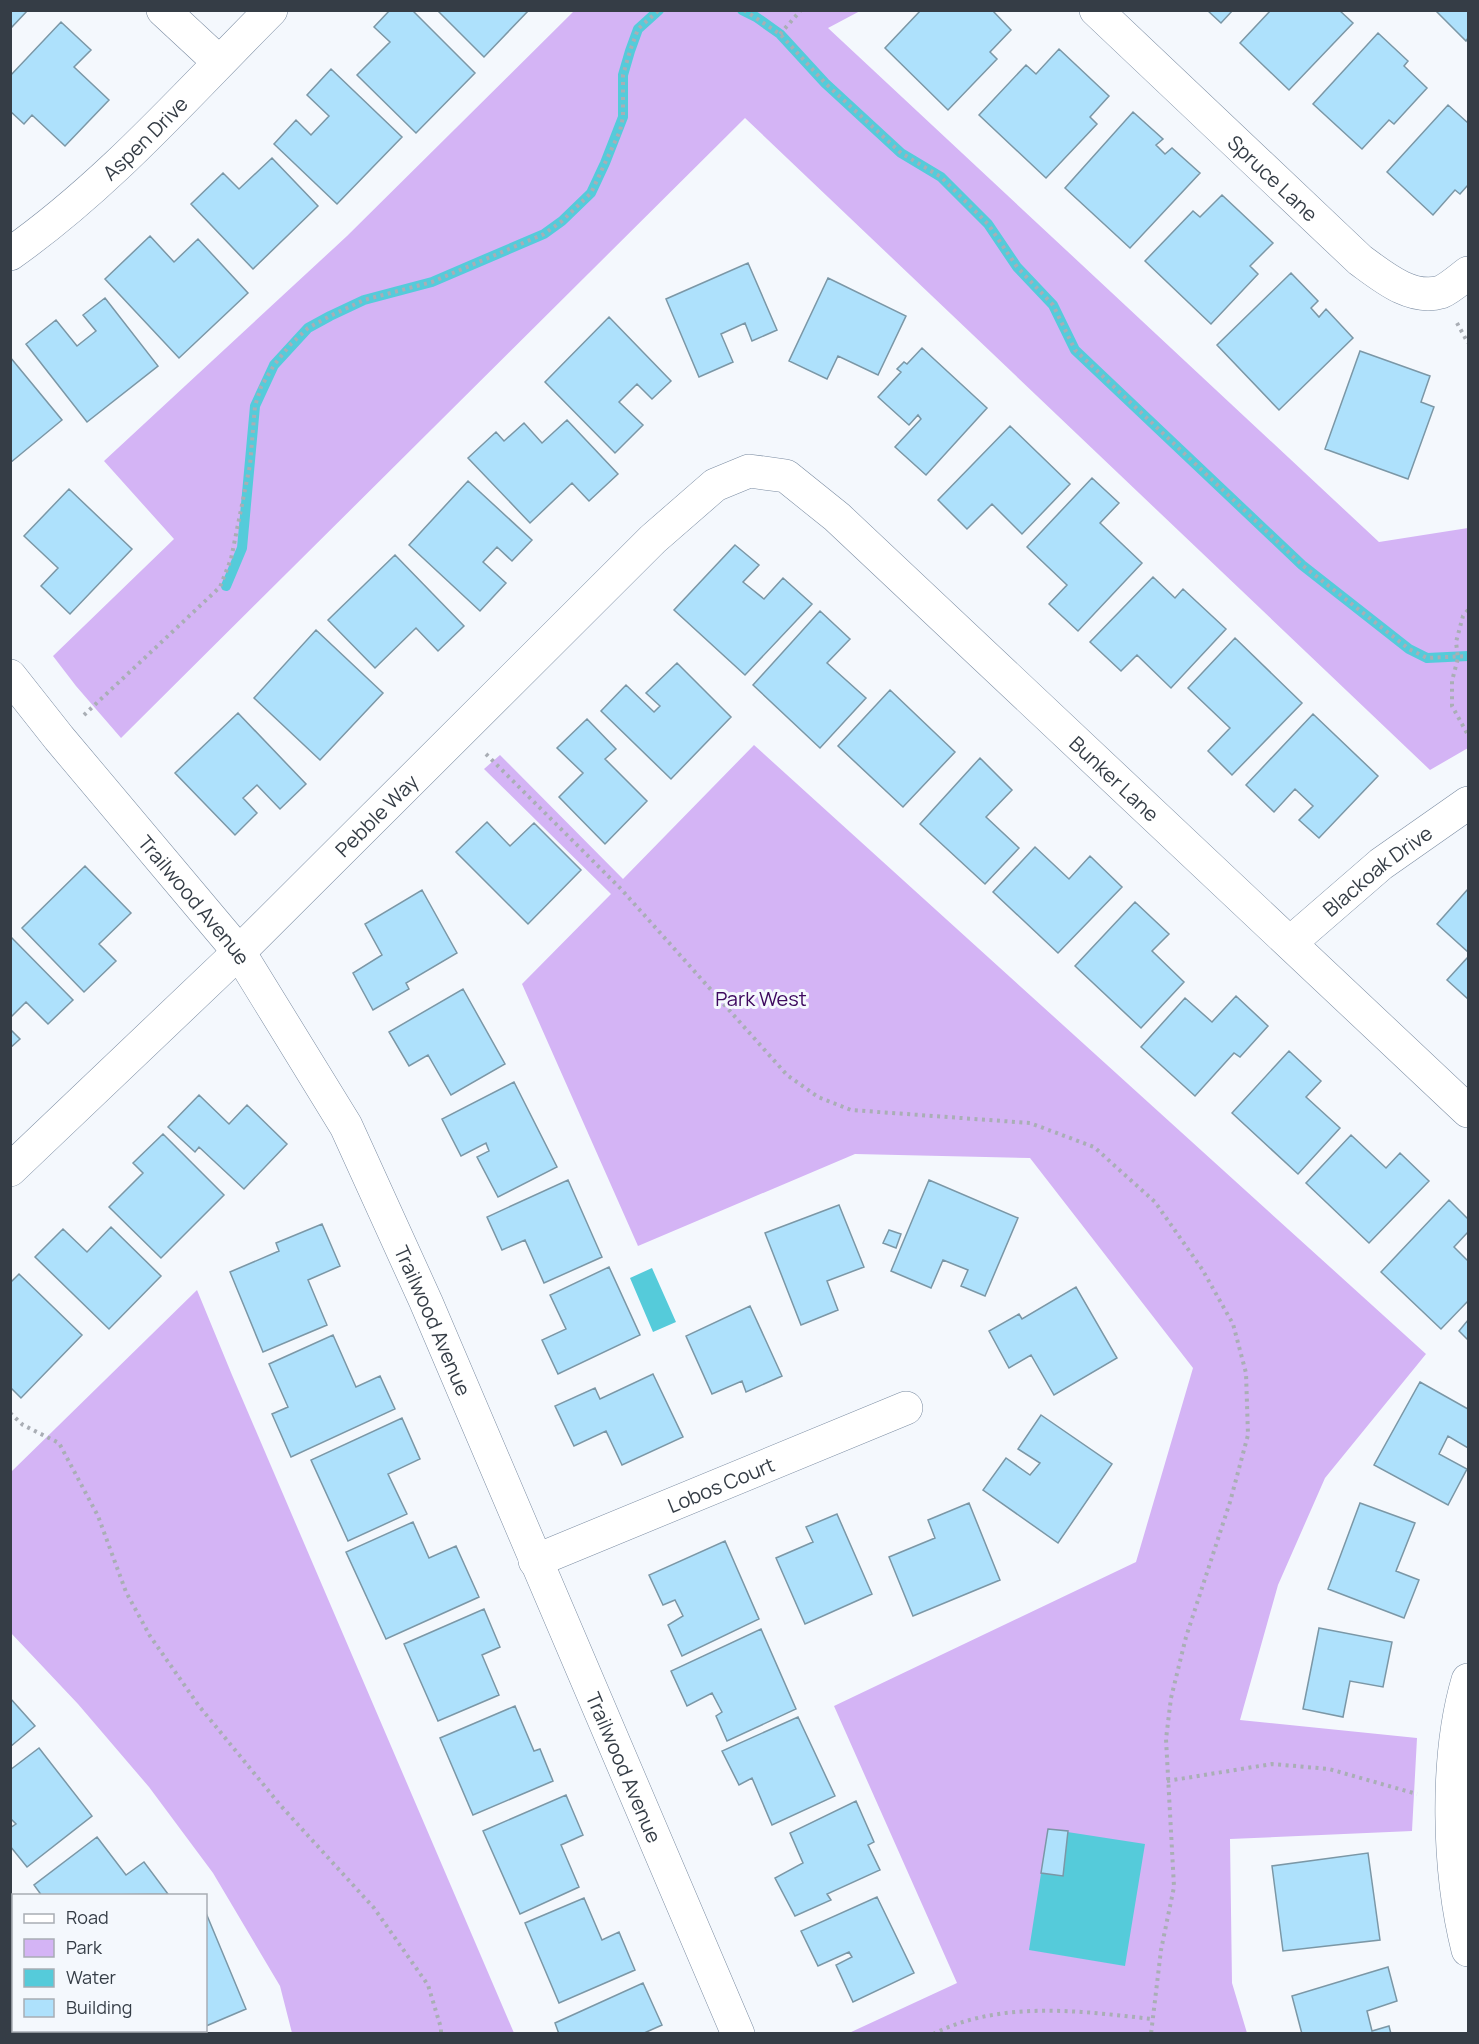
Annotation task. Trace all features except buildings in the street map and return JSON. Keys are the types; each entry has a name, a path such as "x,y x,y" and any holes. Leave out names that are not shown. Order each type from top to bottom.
{"street":[{"path":"163,10 219,62"},
{"name":"Aspen Drive","path":"10,254 40,233 132,152 271,10"},
{"name":"Spruce Lane","path":"1096,10 1360,260 1383,277 1412,293 1440,292 1468,273"},
{"name":"Pebble Way","path":"10,1170 239,952 653,539 715,485 749,471"},
{"name":"Bunker Lane","path":"749,471 786,476 837,517 1468,1111"},
{"name":"Trailwood Avenue","path":"10,676 59,738 239,952 346,1126 426,1302 738,2034"},
{"name":"Blackoak Drive","path":"1291,942 1381,864 1468,803"},
{"name":"Lobos Court","path":"536,1561 906,1408"},
{"path":"1468,1680 1457,1734 1453,1804 1455,1864 1463,1930 1468,1950"}],"path":[{"path":"59,738 220,587 231,560 250,465 255,406 261,387 274,365 290,345 308,328 364,300 432,282 544,234 562,221 591,193 620,131 623,117 623,75 630,51 638,29 659,10"},
{"path":"744,10 780,34 825,83 901,153 941,177 988,224 1017,267 1053,305 1075,350 1302,565 1409,649 1427,658 1468,657"},
{"path":"780,34 801,10"},
{"path":"1468,610 1463,616 1456,642 1458,658 1452,681 1452,706 1468,735"},
{"path":"462,730 621,889 787,1075 818,1097 851,1110 1030,1123 1094,1147 1155,1202 1202,1269 1233,1323 1246,1373 1248,1435 1230,1502 1186,1637 1172,1698 1166,1739 1174,1887 1161,1950 1151,2034"},
{"path":"10,1413 23,1425 60,1443 99,1516 126,1592 150,1636 199,1706 281,1806 374,1908 428,1985 441,2034"},
{"path":"1167,1781 1272,1764 1329,1769 1453,1804"},
{"path":"933,2034 952,2024 1010,2012 1073,2010 1152,2019"}],"green space":[{"path":"574,11 860,11 828,28 1379,542 1468,528 1468,748 1430,770 745,118 121,738 53,656 174,539 104,461 347,236"},
{"name":"Park West","path":"754,745 1426,1354 1325,1478 1278,1585 1240,1720 1417,1738 1412,1831 1230,1839 1232,1983 1247,2033 849,2033 957,1983 834,1706 1136,1562 1193,1368 1030,1158 855,1154 638,1246 522,984 611,894 484,769 500,755 623,879"},
{"path":"197,1290 514,2033 292,2033 280,1986 213,1873 149,1787 78,1704 11,1633 11,1472"}],"water":[{"path":"652,1268 676,1322 653,1332 630,1278"},
{"path":"1048,1829 1145,1844 1125,1966 1029,1950"}],"waterway":[{"path":"226,586 242,548 255,406 274,365 308,328 330,316 364,300 432,282 544,234 562,221 591,193 605,163 623,117 623,75 630,51 638,29 659,10"},
{"path":"742,10 780,34 825,83 901,153 941,177 988,224 1017,267 1053,305 1075,350 1302,565 1409,649 1427,658 1468,656"}]}
